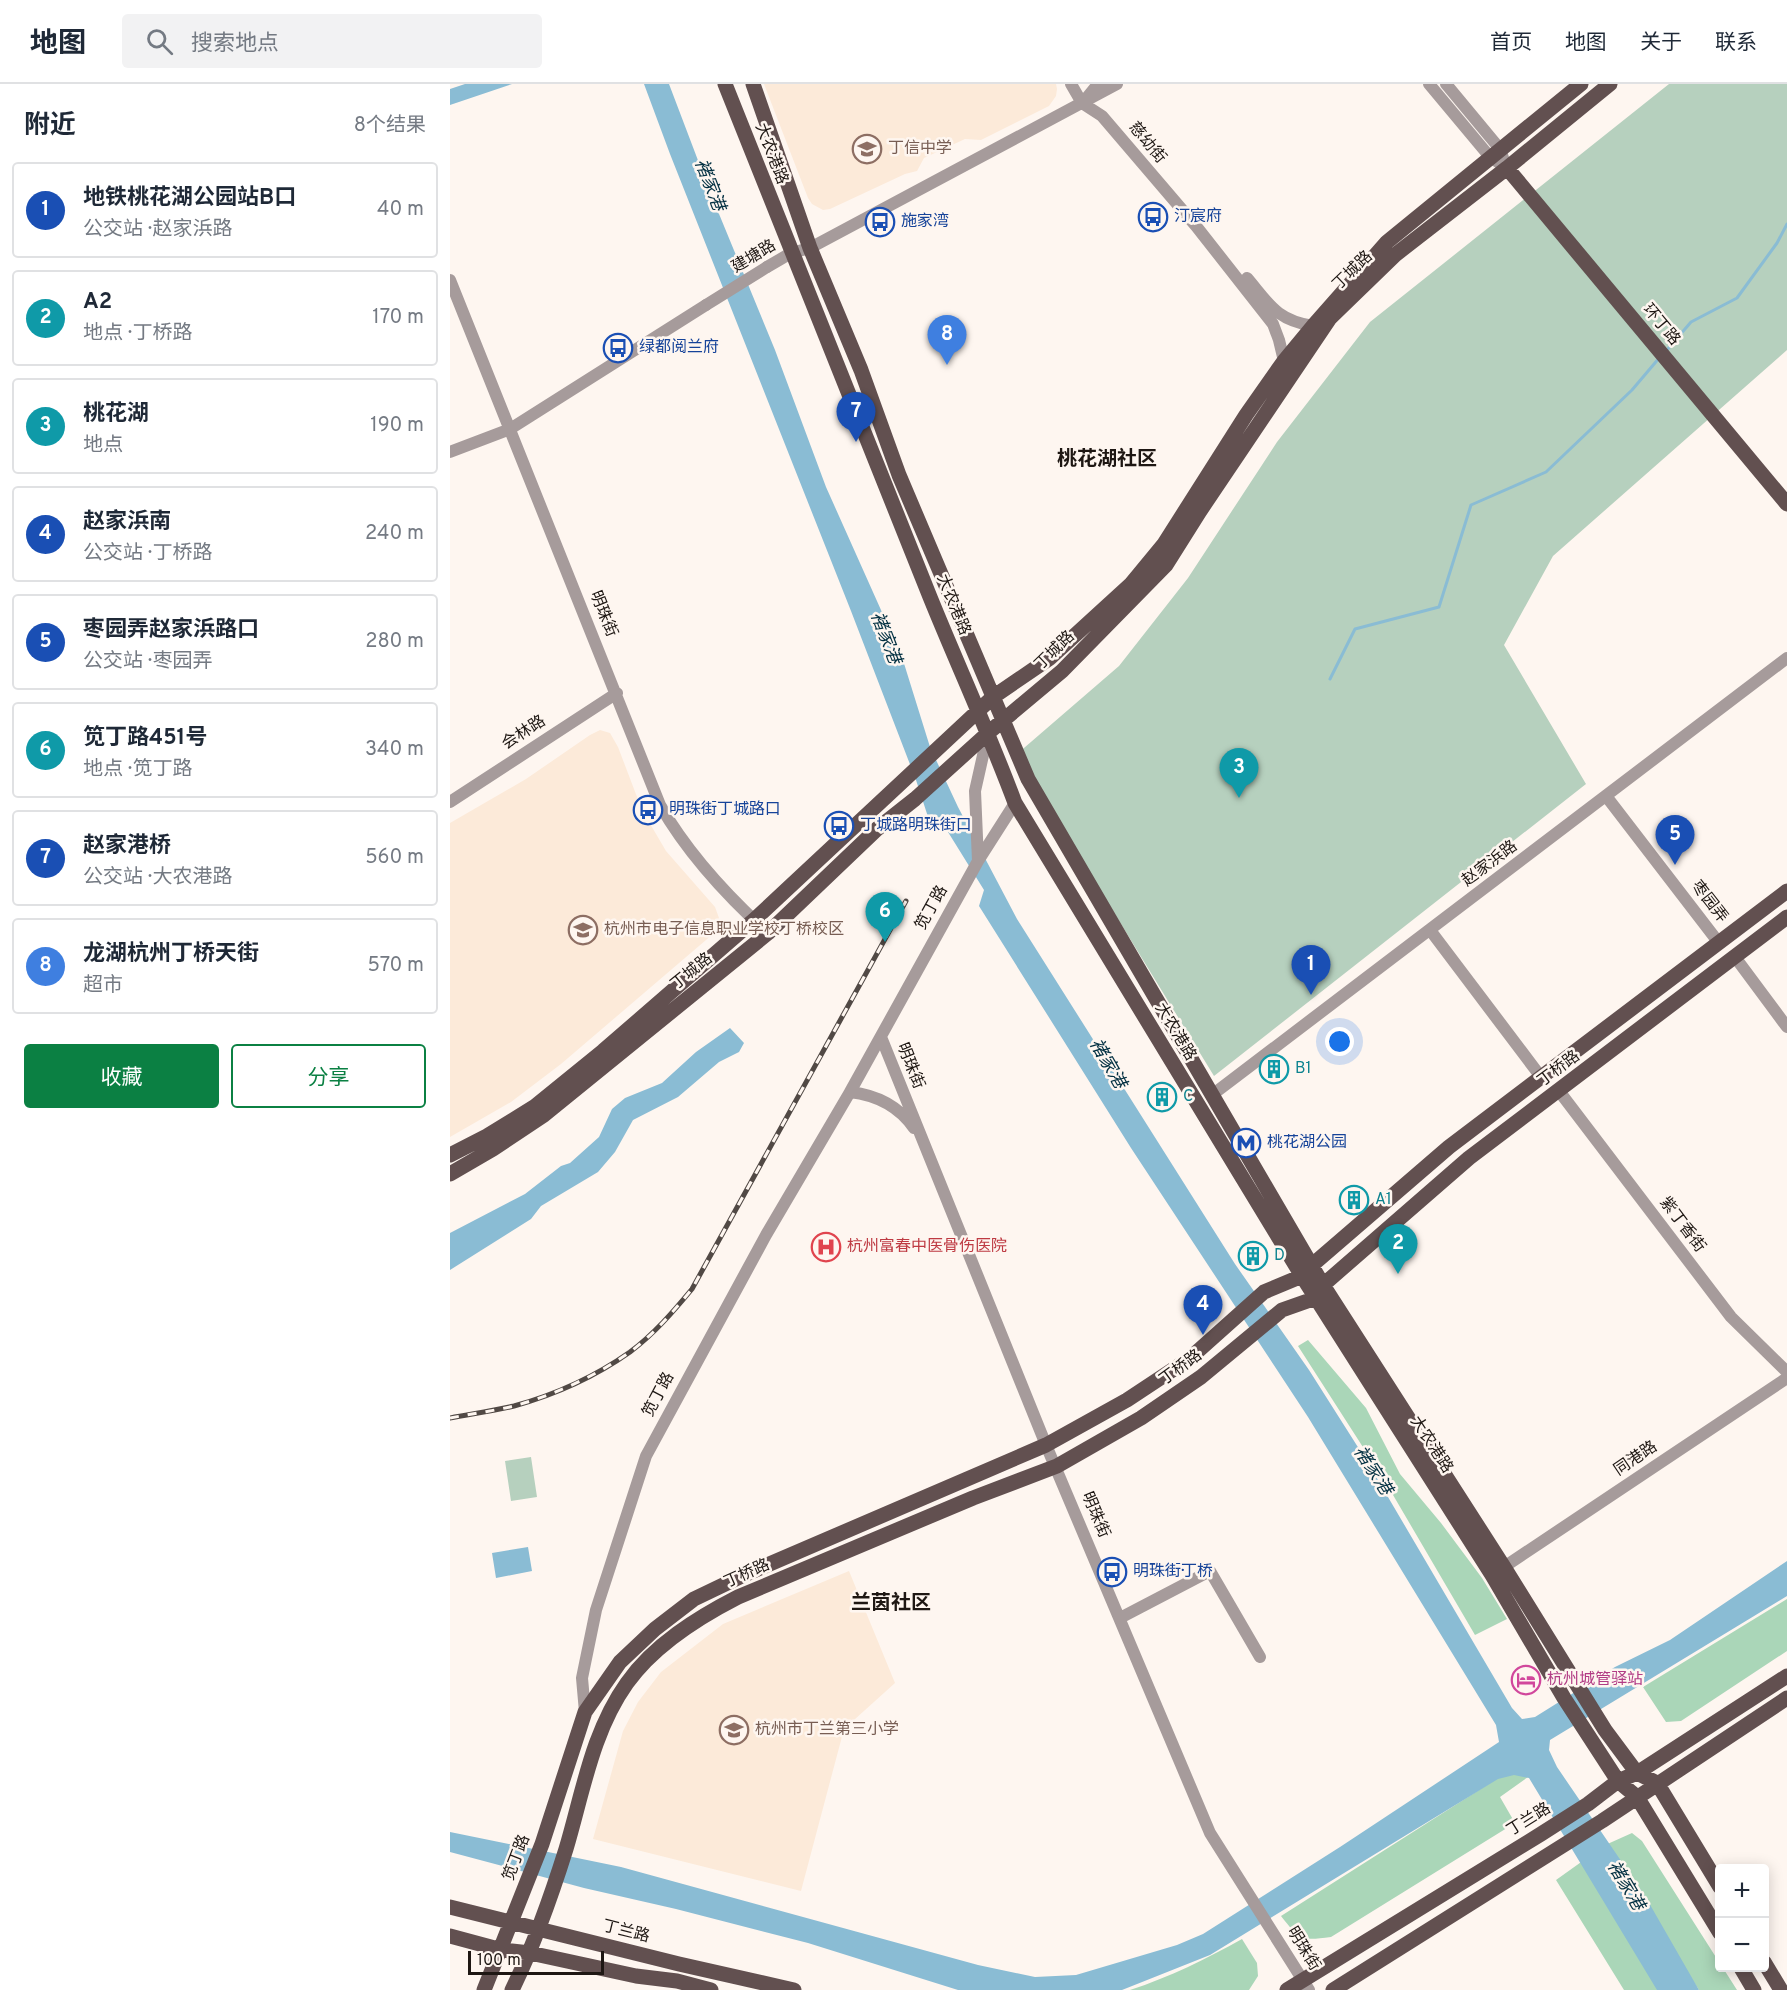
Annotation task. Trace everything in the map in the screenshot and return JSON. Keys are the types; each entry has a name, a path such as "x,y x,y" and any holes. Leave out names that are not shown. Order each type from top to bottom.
{"main road":[{"name":"大农港路","path":"725,84 791,254 1015,802 1307,1271"},
{"name":"大农港路","path":"753,84 810,248 861,370 899,475 1028,779 1212,1095 1319,1292 1492,1575 1564,1698 1618,1781 1637,1797 1715,1926"},
{"name":"丁城路","path":"450,1155 487,1136 534,1107 603,1051 754,920 977,711 993,697 1050,658 1131,584 1164,544 1246,415 1284,362 1387,243 1581,84"},
{"name":"丁城路","path":"450,1174 544,1115 768,933 878,828 915,799 988,733 1062,671 1166,565 1330,318 1395,255 1610,84"},
{"name":"环丁路","path":"1507,168 1787,504"},
{"name":"丁桥路","path":"585,1712 620,1662 655,1629 694,1599 754,1570 1046,1445 1126,1400 1189,1359 1264,1292 1307,1271 1449,1147 1787,891"},
{"name":"丁桥路","path":"539,1928 566,1849 592,1753 606,1716 628,1681 661,1647 700,1616 738,1597 973,1498 1057,1467 1141,1418 1201,1377 1282,1310 1319,1292 1469,1158 1787,917"},
{"name":"大农港路","path":"1319,1292 1504,1567 1605,1730 1637,1773 1657,1783"},
{"name":"丁兰路","path":"1287,1990 1306,1986 1588,1804 1618,1781 1637,1773 1787,1676"},
{"path":"1333,1990 1602,1821 1787,1698"},
{"name":"笕丁路","path":"484,1990 502,1950 542,1844 585,1712"},
{"path":"1657,1783 1715,1880"},
{"name":"丁兰路","path":"450,1906 679,1964 794,1990"},
{"path":"512,1990 539,1928"},
{"path":"450,1936 502,1950 530,1953 636,1976 677,1981 711,1990"},
{"path":"1769,1970 1781,1990"},
{"path":"1743,1972 1754,1990"}],"street":[{"name":"慈幼街","path":"1071,84 1082,103 1102,116 1196,226 1273,324 1284,362"},
{"name":"建塘路","path":"1082,103 1098,84"},
{"name":"建塘路","path":"450,452 510,429 767,267 791,254 810,248 1118,84"},
{"name":"环丁路","path":"1429,84 1495,153"},
{"name":"环丁路","path":"1446,84 1507,168"},
{"name":"慈幼街","path":"1196,226 1209,235 1279,315 1296,323 1313,326"},
{"name":"明珠街","path":"450,280 660,805 678,835 699,863 768,933"},
{"name":"赵家浜路","path":"1212,1095 1787,658"},
{"name":"会林路","path":"450,802 617,693"},
{"path":"978,861 975,791 988,733"},
{"name":"枣园弄","path":"1606,796 1719,943"},
{"name":"笕丁路","path":"585,1712 582,1678 596,1610 646,1456 766,1234 850,1092 978,861 1015,802"},
{"path":"1430,930 1541,1077"},
{"path":"1735,957 1787,1027"},
{"name":"明珠街","path":"881,1037 1046,1445 1210,1833 1306,1986"},
{"name":"紫丁香街","path":"1559,1091 1731,1317 1787,1372"},
{"path":"850,1092 871,1095 893,1105 909,1122 925,1146"},
{"name":"同港路","path":"1504,1567 1787,1378"},
{"path":"1120,1618 1210,1571 1260,1657"}],"shaded area":[{"name":"丁信中学","path":"764,84 1056,84 1057,89 1056,96 1049,106 981,140 965,139 924,158 917,171 905,174 830,209 823,210 812,204 808,198"},
{"name":"杭州市电子信息职业学校丁桥校区","path":"600,730 610,733 618,747 642,810 666,851 715,907 719,918 717,926 713,934 561,1064 511,1102 450,1137 450,823 526,779"},
{"name":"杭州市丁兰第三小学","path":"849,1571 895,1683 844,1729 801,1891 593,1839 623,1731 638,1702 661,1672 723,1624"}],"green space":[{"path":"1669,84 1787,84 1787,350 1553,556 1504,645 1586,784 1214,1076 1017,754 1119,666 1188,578 1277,442 1370,322"},
{"path":"1308,1340 1366,1408 1400,1474 1441,1523 1482,1578 1507,1619 1475,1635 1386,1483 1298,1346"},
{"path":"531,1457 537,1497 511,1501 505,1461"},
{"path":"1787,1599 1787,1651 1681,1721 1666,1722 1643,1687"},
{"path":"1512,1769 1528,1777 1500,1797 1515,1823 1331,1937 1313,1939 1302,1937 1292,1930 1281,1916"},
{"path":"1632,1833 1642,1841 1715,1956 1715,1972 1726,1972 1737,1990 1699,1990 1603,1846"},
{"path":"1584,1860 1666,1990 1624,1990 1556,1880"},
{"path":"1242,1939 1257,1963 1258,1976 1249,1990 1130,1990 1188,1967"}],"water":[{"path":"465,84 512,84 450,105 450,89"},
{"name":"褚家港","path":"644,84 669,84 710,192 775,350 826,487 902,657 930,747 958,807 1017,919 1235,1264 1309,1370 1368,1463 1512,1708 1522,1719 1535,1717 1615,1667 1670,1640 1787,1561 1787,1596 1550,1740 1549,1750 1557,1767 1645,1896 1699,1990 1657,1990 1529,1778 1514,1775 1498,1779 1210,1955 1122,1990 958,1990 808,1943 584,1888 450,1852 450,1832 621,1867 978,1965 1035,1977 1076,1975 1177,1945 1203,1934 1499,1742 1496,1725 1308,1417 1131,1148 979,906 984,890 948,832 930,823 916,780 851,611"},
{"path":"730,1028 744,1043 739,1052 719,1062 678,1097 633,1120 615,1152 598,1172 541,1206 531,1219 450,1270 450,1233 525,1194 561,1166 570,1163 599,1137 612,1109 625,1098 662,1083 696,1052"},
{"path":"528,1547 532,1571 496,1578 492,1553"}],"waterway":[{"path":"1667,350 1691,322 1737,298 1777,243 1787,224"},
{"path":"1330,679 1355,629 1439,607 1471,505 1546,472 1632,390 1660,357"}],"railway":[{"path":"450,1418 514,1406 589,1377 639,1345 678,1306 692,1289 906,901"}],"place":[{"name":"丁信中学","path":"867,149"},
{"name":"汀宸府","path":"1153,217"},
{"name":"施家湾","path":"880,222"},
{"name":"绿都阅兰府","path":"618,348"},
{"name":"龙湖杭州丁桥天街","path":"947,365"},
{"name":"赵家港桥","path":"856,442"},
{"name":"桃花湖","path":"1239,798"},
{"name":"明珠街丁城路口","path":"648,810"},
{"name":"丁城路明珠街口","path":"839,826"},
{"name":"枣园弄赵家浜路口","path":"1675,865"},
{"name":"杭州市电子信息职业学校丁桥校区","path":"583,930"},
{"name":"笕丁路451号","path":"885,942"},
{"name":"地铁桃花湖公园站B口","path":"1311,995"},
{"name":"B1","path":"1274,1069"},
{"name":"C","path":"1162,1097"},
{"name":"桃花湖公园","path":"1246,1143"},
{"name":"A1","path":"1354,1200"},
{"name":"杭州富春中医骨伤医院","path":"826,1247"},
{"name":"D","path":"1253,1256"},
{"name":"A2","path":"1398,1274"},
{"name":"赵家浜南","path":"1203,1335"},
{"name":"明珠街·丁桥","path":"1112,1572"},
{"name":"杭州城管驿站","path":"1526,1680"},
{"name":"杭州市丁兰第三小学","path":"734,1730"}],"district":[{"name":"桃花湖社区","path":"1107,460"},
{"name":"兰茵社区","path":"891,1604"}]}
